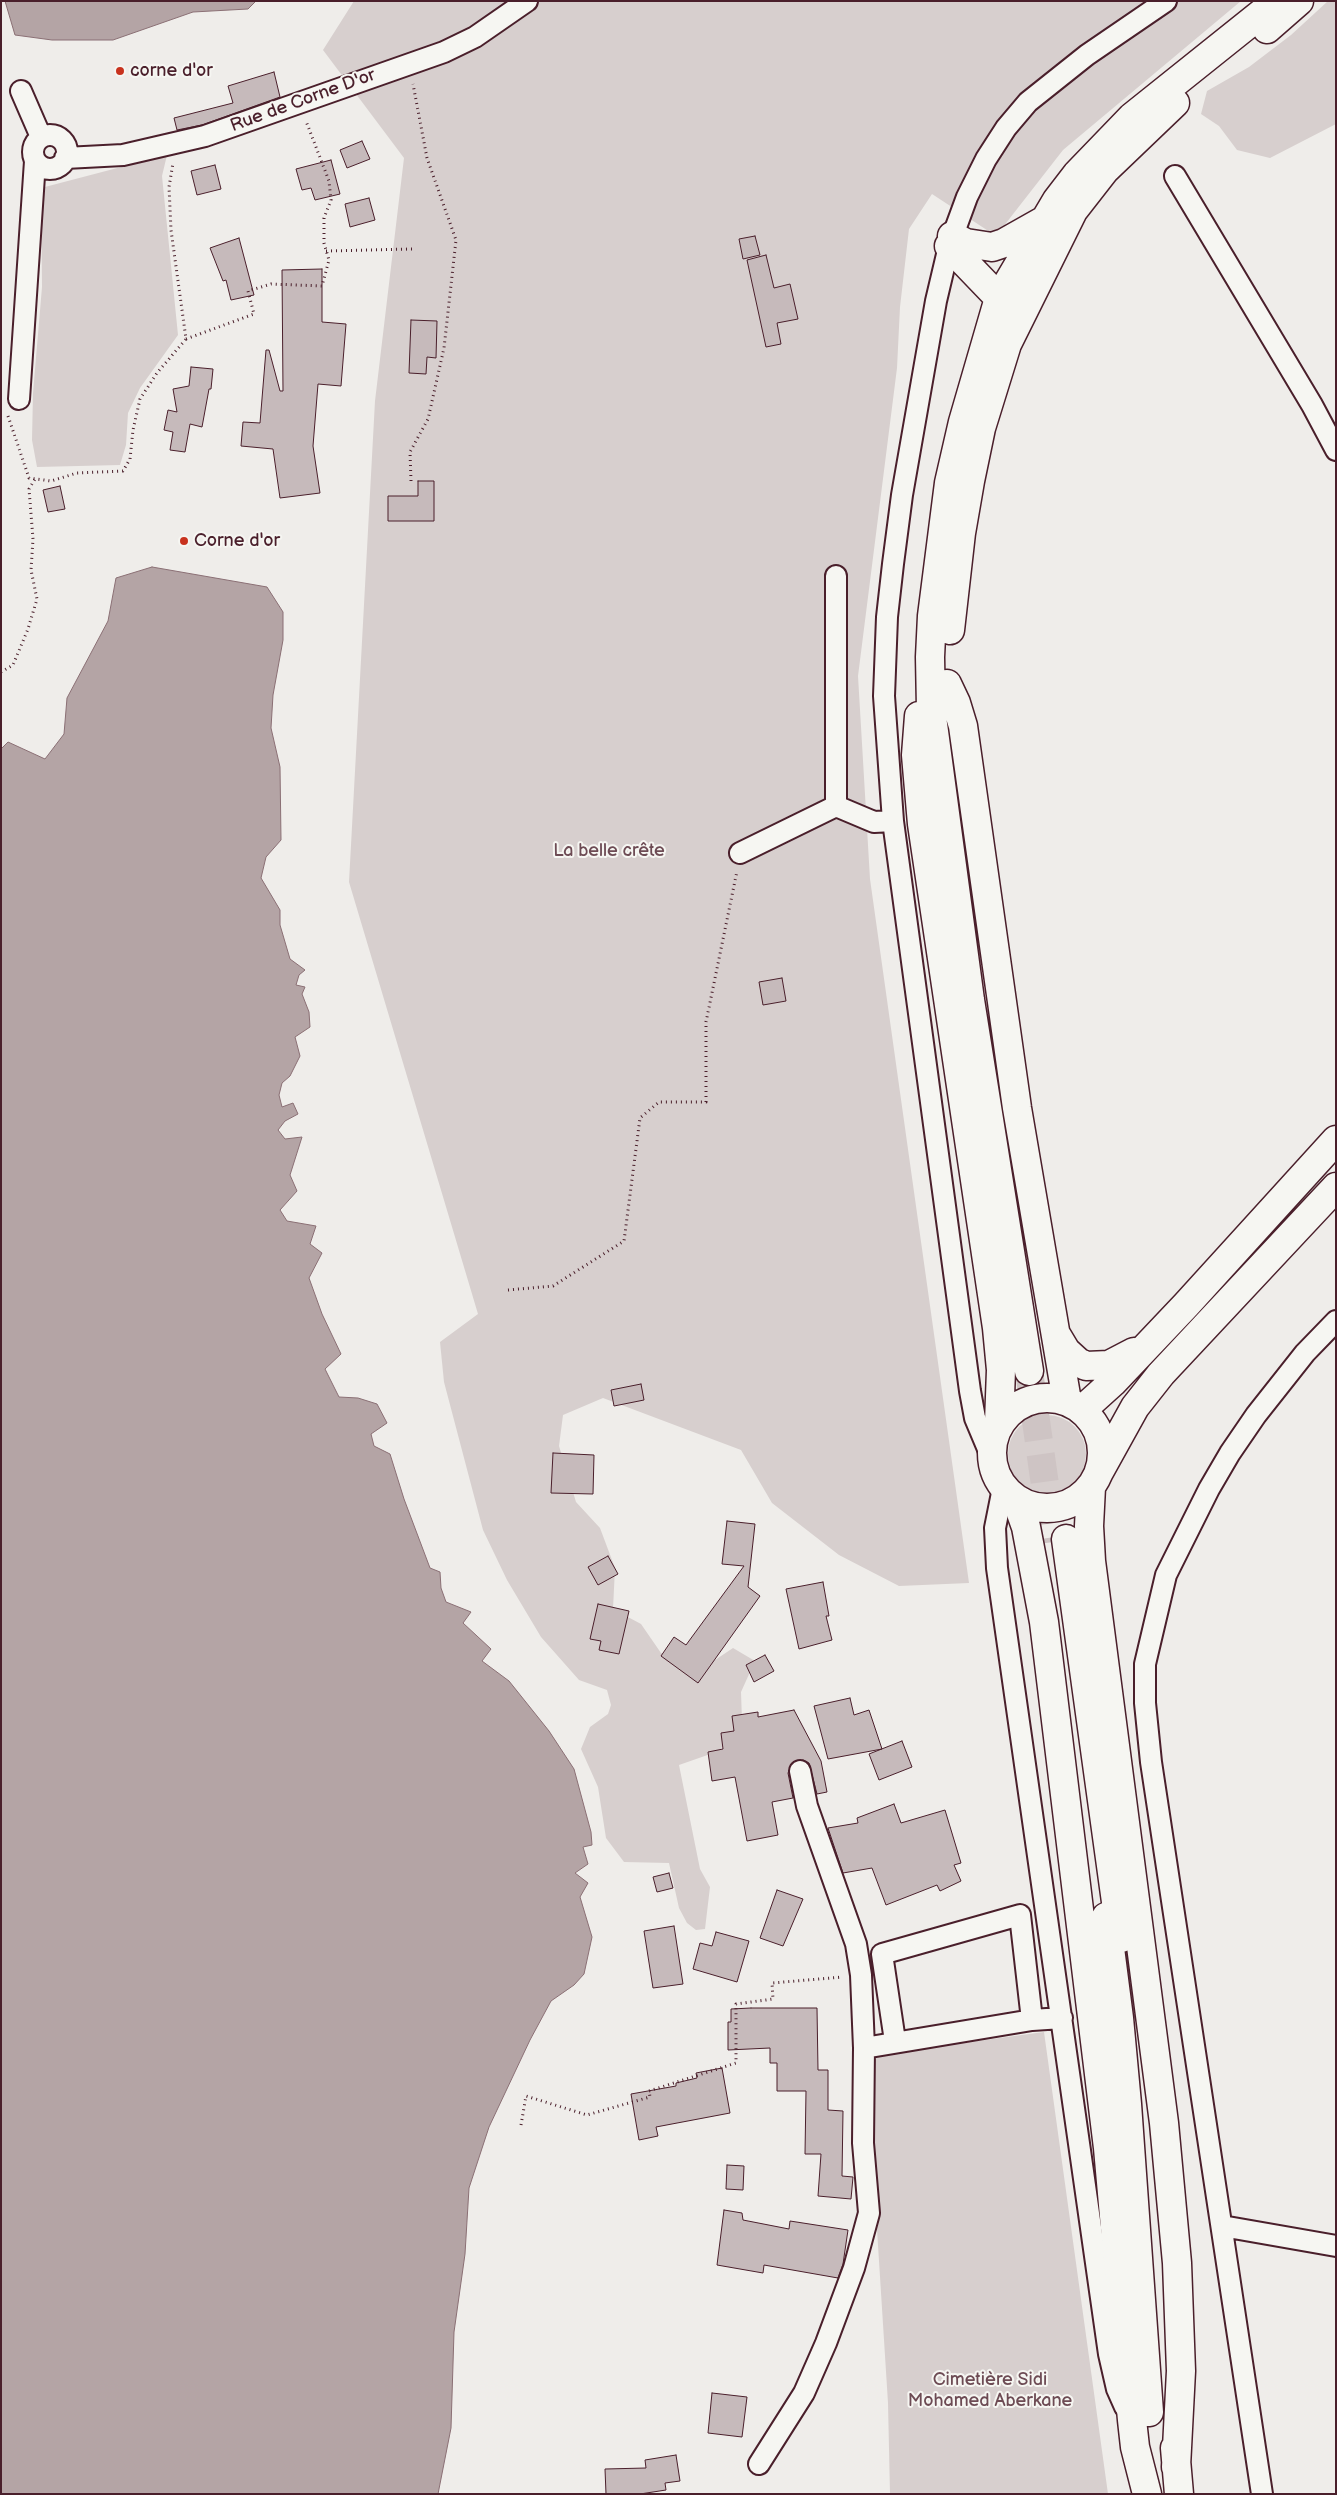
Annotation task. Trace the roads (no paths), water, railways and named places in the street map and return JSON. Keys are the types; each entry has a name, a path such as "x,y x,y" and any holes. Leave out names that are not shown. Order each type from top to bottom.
{"highway":[{"path":"1035,1370 938,676 934,589 949,483 963,422 999,298 1046,219 1077,174 1132,116 1277,1"},
{"path":"999,1423 1001,1370 998,1328 935,924 917,782 917,725 938,676 951,612 961,533 981,428 996,378 1019,316 1057,240 1073,211 1105,170 1176,102 1300,1"},
{"path":"951,241 992,247 1004,243 1046,219"},
{"path":"951,241 999,298 1004,327 997,353 996,378"},
{"path":"938,676 956,703 963,726 1017,1108 1055,1333 1075,1405"},
{"path":"1075,1405 1113,1382 1336,1140"},
{"path":"1010,1494 1031,1507 1048,1509 1064,1506 1079,1499 1095,1480 1135,1407 1161,1374 1336,1187"},
{"path":"1055,1333 1066,1351 1078,1362 1095,1367 1117,1361 1154,1339"},
{"path":"1147,2494 1135,2447 1108,2148 1044,1622 1026,1527 1010,1494 994,1473 991,1456 992,1439 999,1423 1012,1408 1030,1399 1048,1397 1075,1405 1093,1422 1100,1438 1102,1456 1095,1480 1089,1526 1091,1561 1164,2123 1177,2264 1181,2371 1176,2467"},
{"path":"1155,2494 1119,2018 1060,1540 1143,2080 1160,2240 1179,2494"}],"street":[{"name":"Rue de Corne D'or","path":"66,158 123,155 205,136 444,52 475,37 527,1"},
{"path":"991,1456 975,1418 970,1391 893,821 884,696 887,617 902,495 923,368 951,241 967,197 986,159 1006,128 1028,102 1087,55 1166,1"},
{"path":"21,91 41,137"},
{"path":"12,404 36,161 33,148 41,137 51,135 61,139 66,148 66,158 57,167 52,169 40,166 36,161"},
{"path":"1175,176 1312,405 1336,450"},
{"path":"836,576 836,806"},
{"path":"740,853 836,806 874,822 893,821"},
{"path":"1262,2494 1151,1762 1145,1703 1145,1664 1166,1575 1230,1453 1256,1415 1305,1353 1336,1321"},
{"path":"1010,1494 998,1508 994,1548 1112,2372 1120,2397 1132,2420"},
{"path":"759,2464 804,2394 826,2343 854,2268 869,2213 863,2143 864,2048 861,1975 856,1944 806,1806 800,1771"},
{"path":"895,2041 882,1954 1020,1915 1032,2020"},
{"path":"864,2048 895,2041 1032,2020 1062,2018"},
{"path":"1222,2226 1336,2246"}],"tunnel":[{"path":"1029,1371 1053,1542"}],"place":[{"name":"corne d'or","path":"120,71"},
{"name":"Corne d'or","path":"184,541"}],"park label":[{"name":"La belle crête","path":"609,851"},
{"name":"Cimetière Sidi Mohamed Aberkane","path":"990,2390"}]}
